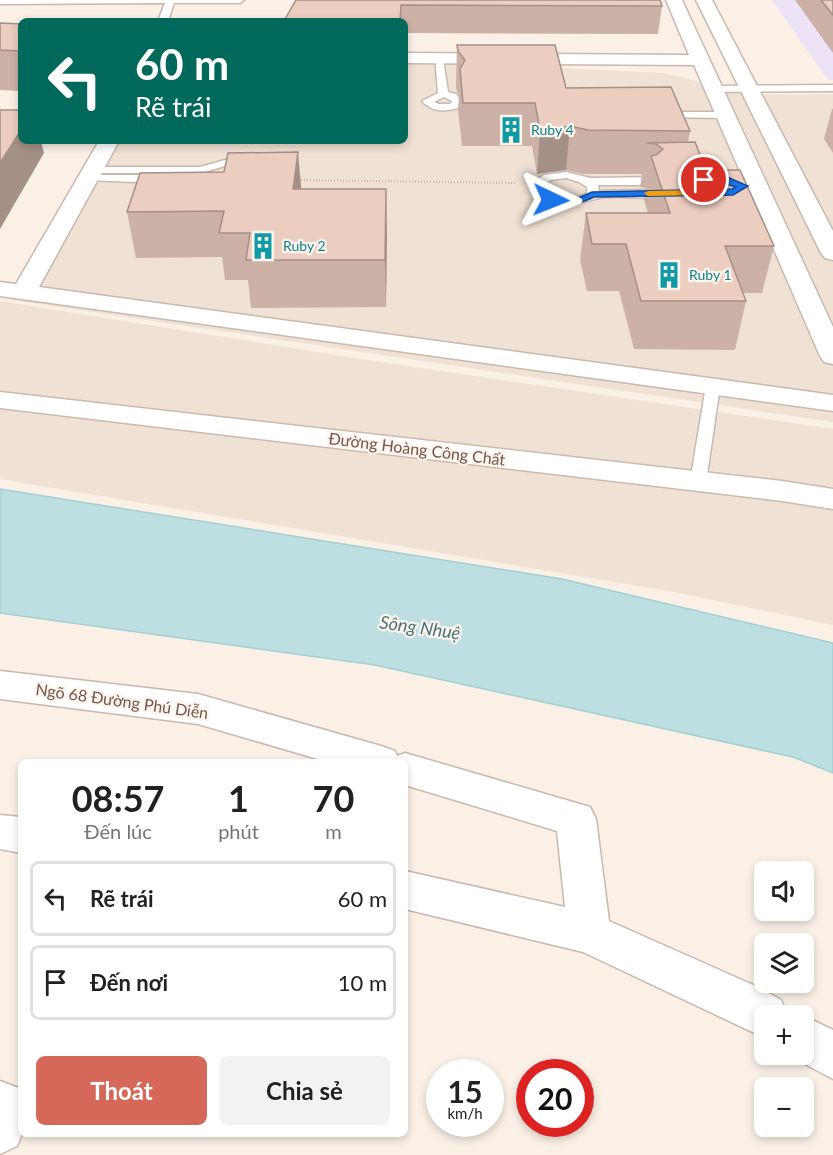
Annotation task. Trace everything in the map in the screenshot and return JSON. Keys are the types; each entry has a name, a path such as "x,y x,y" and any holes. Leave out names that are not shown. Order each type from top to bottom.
{"street":[{"path":"674,0 725,115 751,186 778,233 833,356"},
{"path":"704,0 833,253"},
{"path":"408,58 700,60"},
{"path":"107,144 91,174 12,291 833,403"},
{"path":"778,233 822,232"},
{"name":"Đường Hoàng Công Chất","path":"0,400 833,499"},
{"name":"Ngõ 68 Đường Phú Diễn","path":"0,685 198,709 371,759"},
{"path":"408,770 576,819 589,933"},
{"path":"0,832 18,835"},
{"path":"408,892 589,933 754,1010"},
{"path":"814,1045 833,1056"}],"lane":[{"path":"0,1 240,0"},
{"path":"164,18 170,2"},
{"path":"438,58 442,94"},
{"path":"713,89 833,88"},
{"path":"646,115 725,115"},
{"path":"91,174 201,170 225,162 257,166 255,179"},
{"path":"91,174 200,180 208,184"},
{"path":"675,193 592,195 579,201 560,202 538,192 538,183 542,179 556,175 575,176 589,182 681,181"},
{"path":"589,182 593,186 592,195"},
{"path":"698,482 713,386"}],"path":[{"path":"255,179 538,183"}],"shaded area":[{"path":"772,0 833,0 833,80 828,80"},
{"path":"408,61 664,73 752,95 833,94 833,422 11,300 104,144 408,144"},
{"path":"0,301 367,360 833,429 833,625 674,592 0,479"}],"water":[{"name":"Sông Nhuệ","path":"0,489 562,579 833,643 833,773 793,757 375,665 0,613"}],"building":[{"path":"296,0 660,0 662,6 401,5 400,18 286,18"},
{"path":"821,0 833,0 833,15"},
{"path":"0,23 18,24 18,51 0,50"},
{"path":"457,45 555,45 566,88 671,87 690,131 588,130 570,126 540,130 535,103 463,103 460,69 465,60 458,51"},
{"path":"0,110 18,110 18,135 0,163"},
{"path":"695,142 706,170 740,170 774,246 725,246 746,301 641,301 626,244 592,244 586,213 670,213 651,156 663,149 656,144 647,143"},
{"path":"298,152 293,189 386,189 385,260 246,260 250,233 219,233 224,211 127,212 140,173 224,172 228,153"}],"slow traffic":[{"path":"648,193 696,193"}],"place":[{"name":"Ruby 4","path":"511,130"},
{"name":"Ruby 2","path":"263,246"},
{"name":"Ruby 1","path":"669,275"}],"route":[{"path":"551,200 579,201 592,195 733,192 744,186 727,180 704,180"}]}
